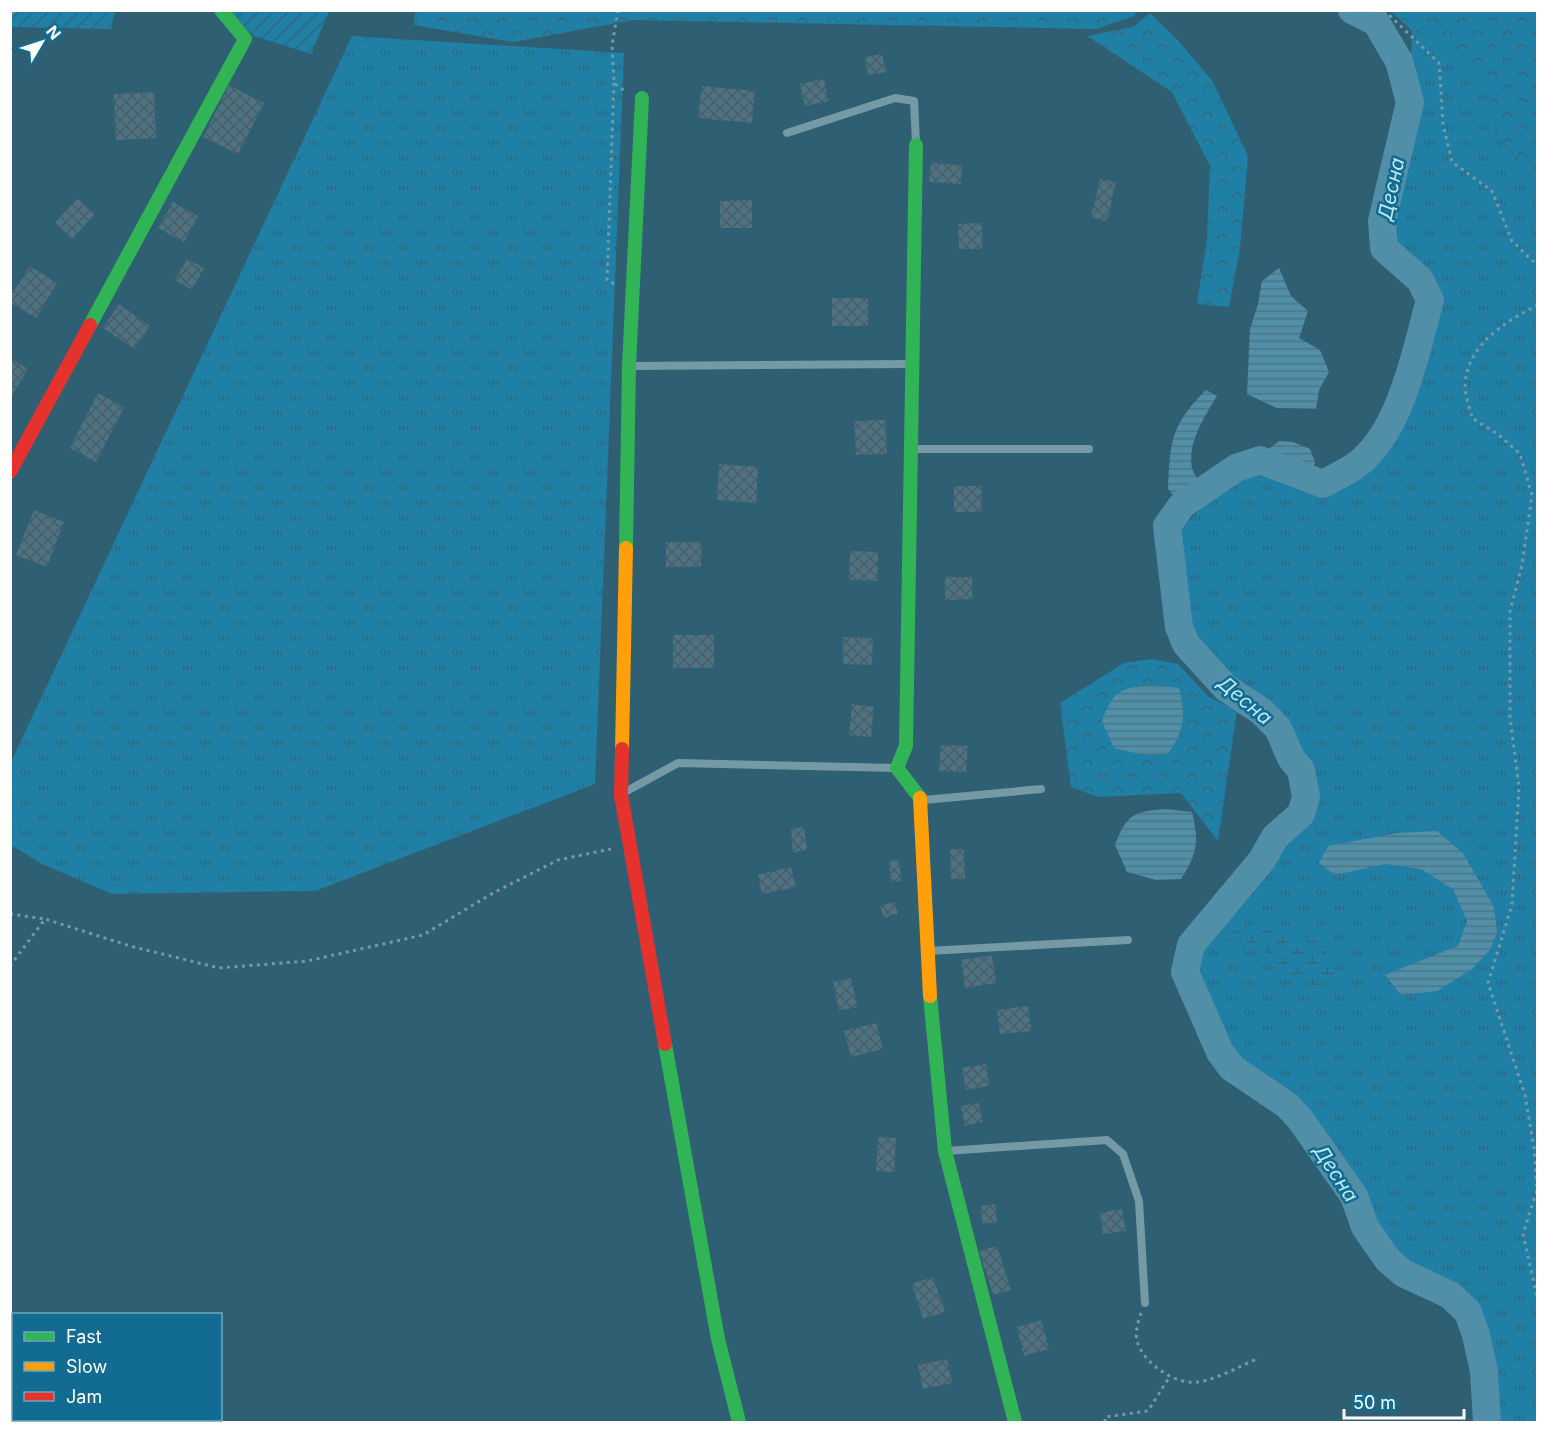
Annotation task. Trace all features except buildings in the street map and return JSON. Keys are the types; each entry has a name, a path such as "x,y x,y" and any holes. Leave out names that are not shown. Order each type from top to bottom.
{"street":[{"path":"10,472 245,39 221,10"},
{"path":"642,98 629,366 621,795 718,1339 739,1422"},
{"path":"916,145 906,746 897,768 922,800 926,951 945,1151 1015,1422"}],"lane":[{"path":"787,133 895,98 914,101 916,145"},
{"path":"629,366 912,364"},
{"path":"911,449 1089,449"},
{"path":"621,795 678,764 897,768"},
{"path":"922,800 1041,789"},
{"path":"926,951 1128,940"},
{"path":"945,1151 1107,1140 1123,1154 1139,1201 1145,1303"}],"path":[{"path":"618,10 612,45 614,83 607,280 632,298"},
{"path":"1384,10 1439,63 1443,94 1443,124 1452,162 1492,190 1512,241 1538,266"},
{"path":"614,83 629,94 642,98"},
{"path":"1538,305 1503,323 1475,353 1465,385 1472,418 1499,435 1521,454 1532,495 1522,565 1510,611 1510,717 1519,787 1512,905 1488,983 1525,1095 1534,1148 1537,1190 1523,1234 1538,1301"},
{"path":"10,914 45,919 130,946 219,968 307,961 423,935 493,893 558,860 631,845"},
{"path":"10,966 45,919"},
{"path":"1145,1303 1137,1326 1138,1344 1153,1364 1170,1376 1197,1382 1259,1358"},
{"path":"1105,1422 1105,1417 1148,1412 1170,1376"}],"green space":[{"path":"11,10 115,11 111,29 11,27"},
{"path":"415,10 1136,11 1134,16 1096,29 633,20 513,42 414,25"},
{"path":"227,11 329,11 311,54 254,36"},
{"path":"1391,11 1537,11 1537,190 1533,178 1496,134 1489,87 1457,48 1412,31"},
{"path":"1150,13 1176,38 1213,82 1248,156 1240,248 1229,307 1197,304 1207,239 1210,166 1172,92 1087,36 1133,27"},
{"path":"1412,31 1457,48 1489,87 1496,134 1533,178 1537,190 1537,1422 1500,1422 1497,1370 1489,1331 1479,1304 1458,1284 1410,1261 1398,1251 1377,1221 1366,1190 1311,1111 1296,1094 1241,1059 1232,1046 1199,971 1204,951 1273,868 1285,846 1313,822 1320,797 1313,764 1302,751 1289,720 1270,701 1235,678 1198,637 1192,624 1181,530 1205,505 1228,488 1250,476 1259,474 1324,499 1364,476 1381,460 1407,419 1425,369 1444,298 1430,272 1397,242 1395,222 1424,101 1411,56"},
{"path":"352,36 624,53 595,784 315,891 112,894 40,863 11,845 11,762"},
{"path":"1151,659 1178,664 1209,697 1237,711 1218,841 1181,793 1098,797 1071,787 1060,703 1124,663"},
{"path":"1210,923 1239,932 1284,929 1320,943 1334,974 1309,992 1284,975 1262,947 1203,931"}],"shaded area":[{"path":"1279,268 1291,296 1308,311 1299,338 1320,350 1329,372 1319,390 1316,409 1277,408 1247,394 1250,329 1262,281"},
{"path":"1206,390 1217,396 1198,430 1191,459 1193,471 1204,490 1182,505 1168,489 1172,446 1179,424 1194,402"},
{"path":"1279,441 1293,442 1310,449 1315,462 1310,479 1263,461 1270,448"},
{"path":"1153,685 1179,688 1183,715 1181,730 1174,745 1168,754 1144,755 1114,748 1102,721 1110,703 1126,689"},
{"path":"1166,809 1192,812 1196,839 1194,854 1181,879 1156,880 1127,872 1115,845 1123,827 1139,813"},
{"path":"1437,831 1463,853 1494,907 1497,933 1490,950 1472,969 1437,991 1401,995 1385,975 1458,946 1467,921 1453,889 1421,869 1385,864 1335,875 1319,863 1328,846 1397,833"}],"waterway":[{"path":"10,14 15,10"},
{"name":"Десна","path":"1352,10 1376,22 1399,61 1410,102 1382,221 1384,248 1420,280 1430,300 1412,366 1395,413 1371,452 1355,466 1323,484 1260,460 1236,468 1182,505 1167,526 1179,627 1186,644 1226,688 1261,711 1278,728 1291,758 1301,770 1306,797 1301,814 1275,837 1262,860 1191,945 1185,972 1220,1052 1232,1068 1287,1105 1300,1119 1354,1196 1365,1227 1388,1260 1403,1273 1450,1295 1468,1312 1484,1371 1487,1422"}],"traffic: fast":[{"path":"90,325 245,39 221,10"},
{"path":"626,548 629,366 642,98"},
{"path":"916,145 906,746 897,768 920,798"},
{"path":"930,996 945,1151 1015,1422"},
{"path":"665,1044 718,1339 739,1422"}],"traffic: slow":[{"path":"622,749 626,548"},
{"path":"920,798 930,996"}],"traffic: jam":[{"path":"10,472 90,325"},
{"path":"622,749 621,795 665,1044"}]}
